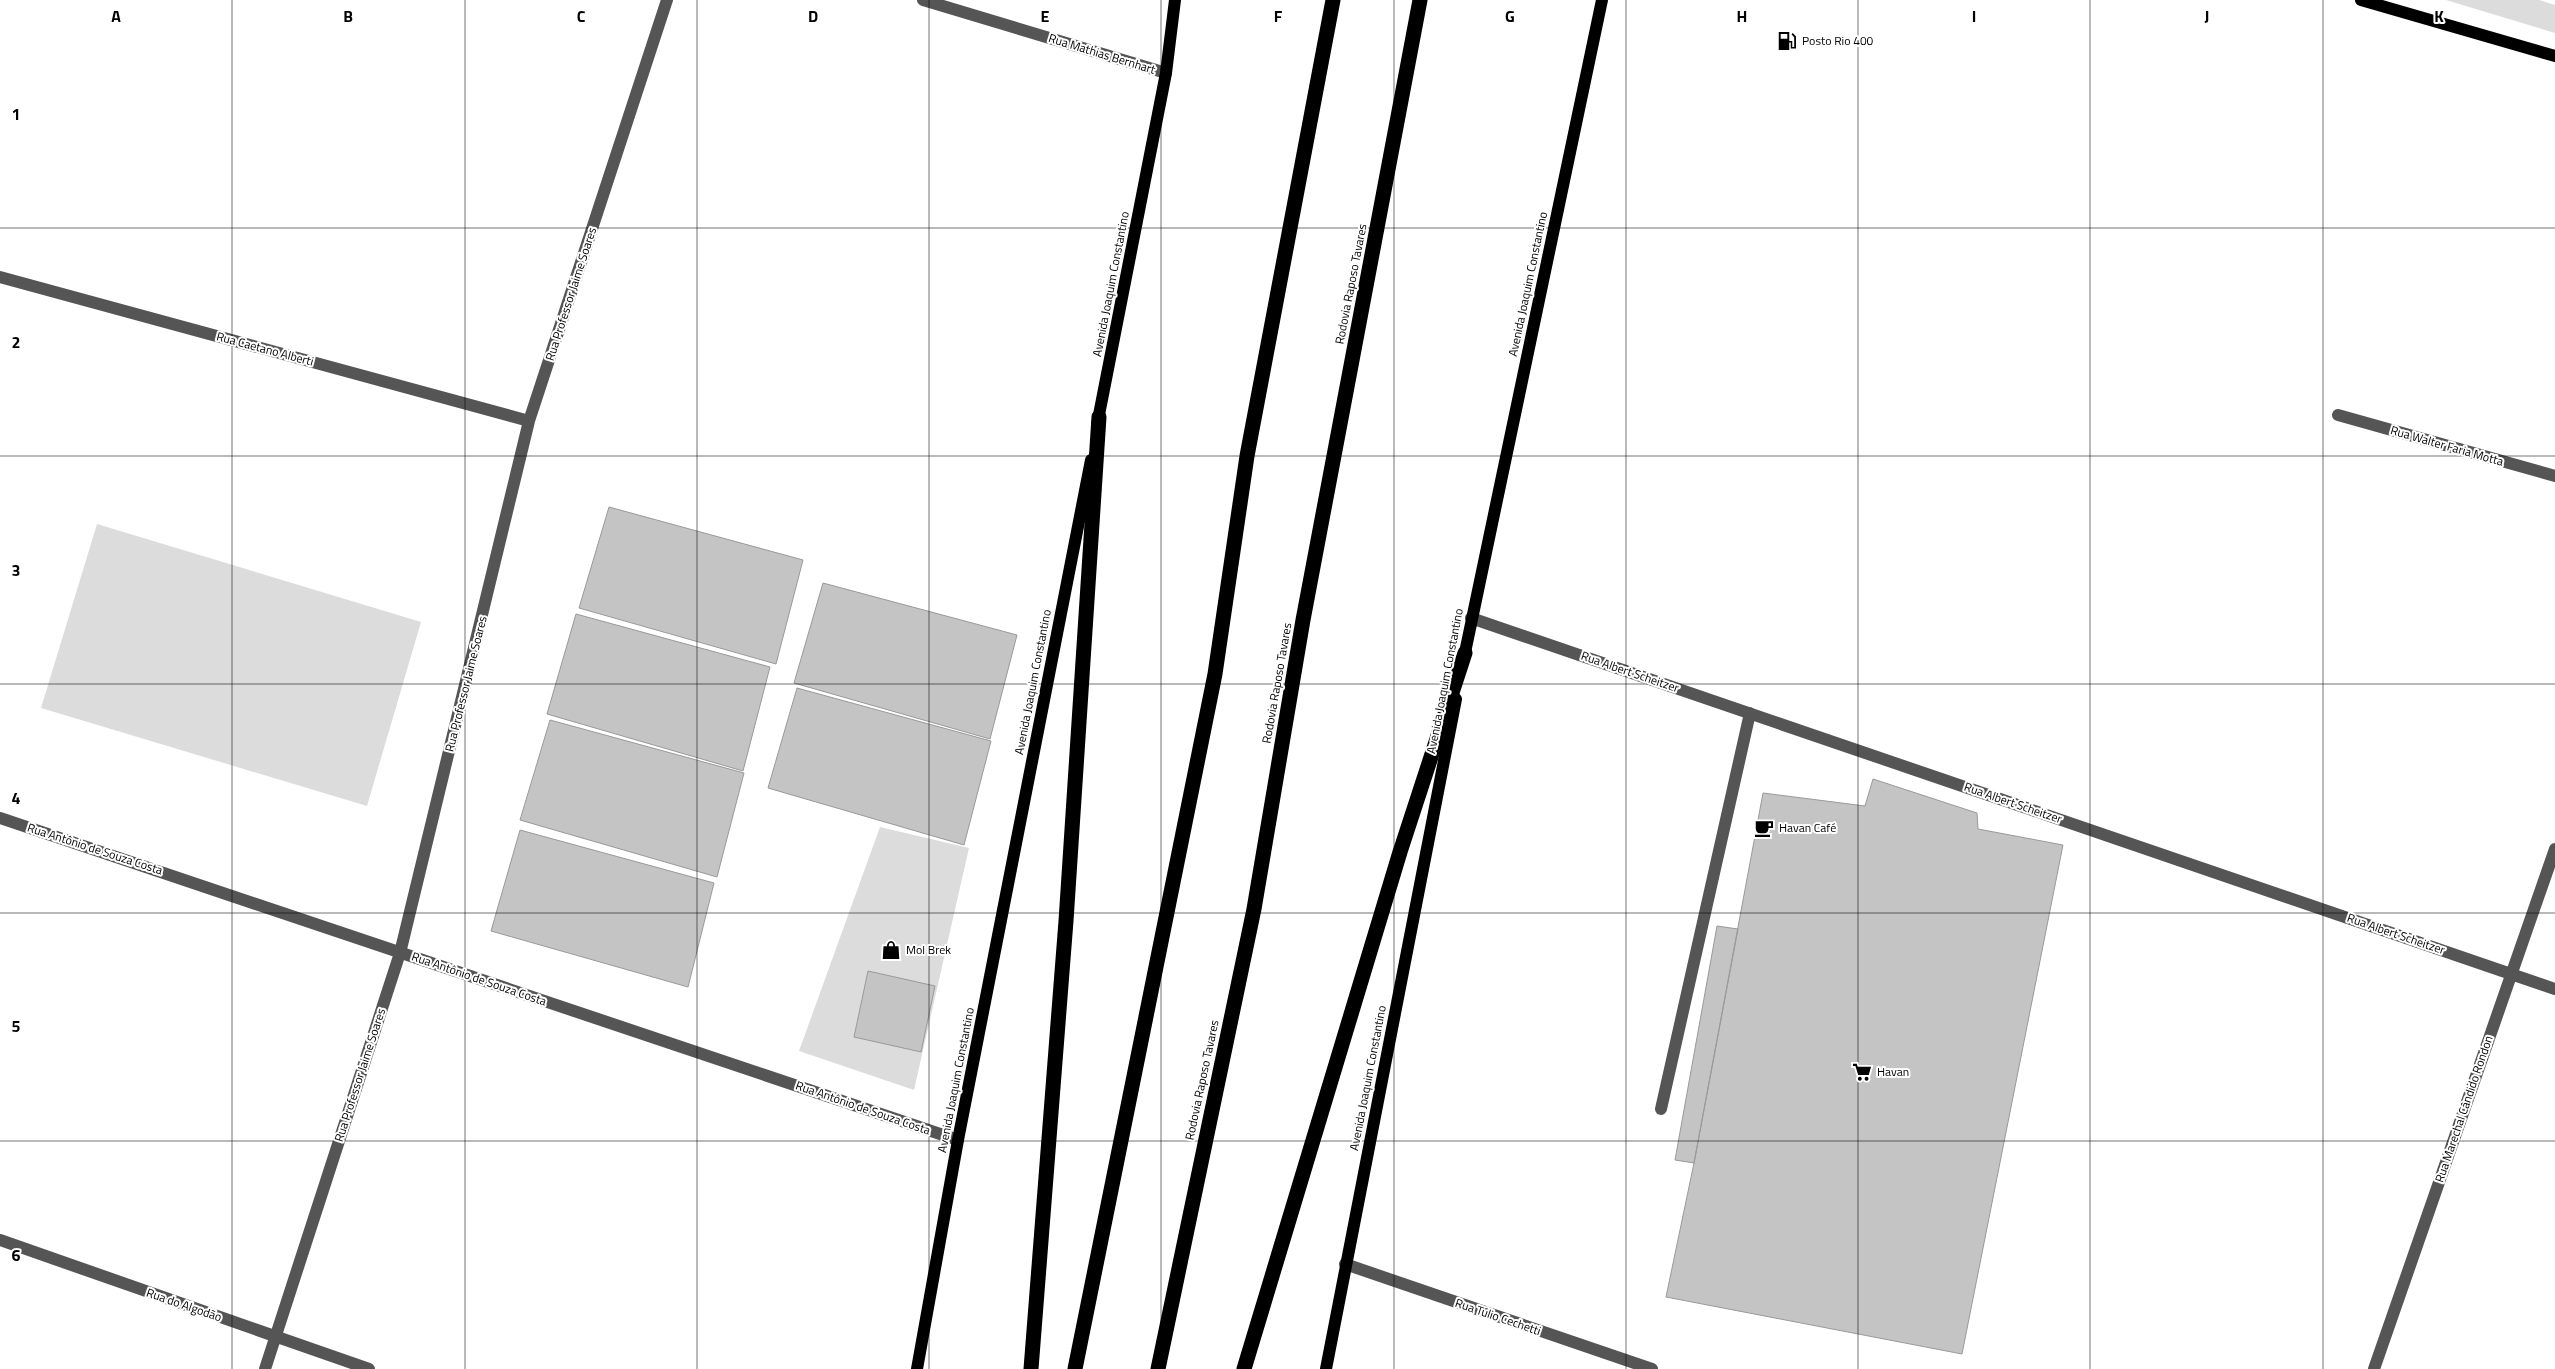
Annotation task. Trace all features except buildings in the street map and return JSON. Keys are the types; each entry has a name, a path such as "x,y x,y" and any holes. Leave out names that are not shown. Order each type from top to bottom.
{"highway":[{"path":"1075,1369 1215,674 1247,456 1333,0"},
{"name":"Rodovia Raposo Tavares","path":"1158,1369 1254,909 1303,620 1420,0"},
{"path":"1030,1369 1066,922 1099,417"},
{"path":"1244,1369 1400,852 1465,653"}],"main road":[{"name":"Avenida Joaquim Constantino","path":"916,1369 958,1140 1166,73 1175,0"},
{"name":"Avenida Joaquim Constantino","path":"1326,1369 1471,618 1601,6 1607,0"},
{"path":"2361,0 2555,56"}],"street":[{"name":"Rua Professor Jaime Soares","path":"265,1369 400,953 530,421 667,0"},
{"name":"Rua Mathias Bernhart","path":"923,0 1166,73"},
{"name":"Rua Caetano Alberti","path":"0,277 530,421"},
{"name":"Rua Walter Faria Motta","path":"2338,415 2555,476"},
{"name":"Rua Albert Scheitzer","path":"1471,618 2555,989"},
{"path":"1660,1109 1750,713"},
{"name":"Rua Antônio de Souza Costa","path":"0,818 958,1140"},
{"name":"Rua Marechal Cândido Rondon","path":"2374,1369 2555,848"},
{"name":"Rua do Algodão","path":"0,1240 369,1369"},
{"name":"Rua Túlio Cechetti","path":"1345,1264 1652,1369"}],"shaded area":[{"path":"2446,0 2539,0 2555,5 2555,33"},
{"path":"97,524 421,622 367,806 41,708"},
{"name":"Mol Brek","path":"880,827 969,848 914,1090 799,1051"}],"place":[{"name":"Posto Rio 400","path":"1787,41"},
{"name":"Havan Café","path":"1764,828"},
{"name":"Mol Brek","path":"891,950"},
{"name":"Havan","path":"1862,1072"}]}
